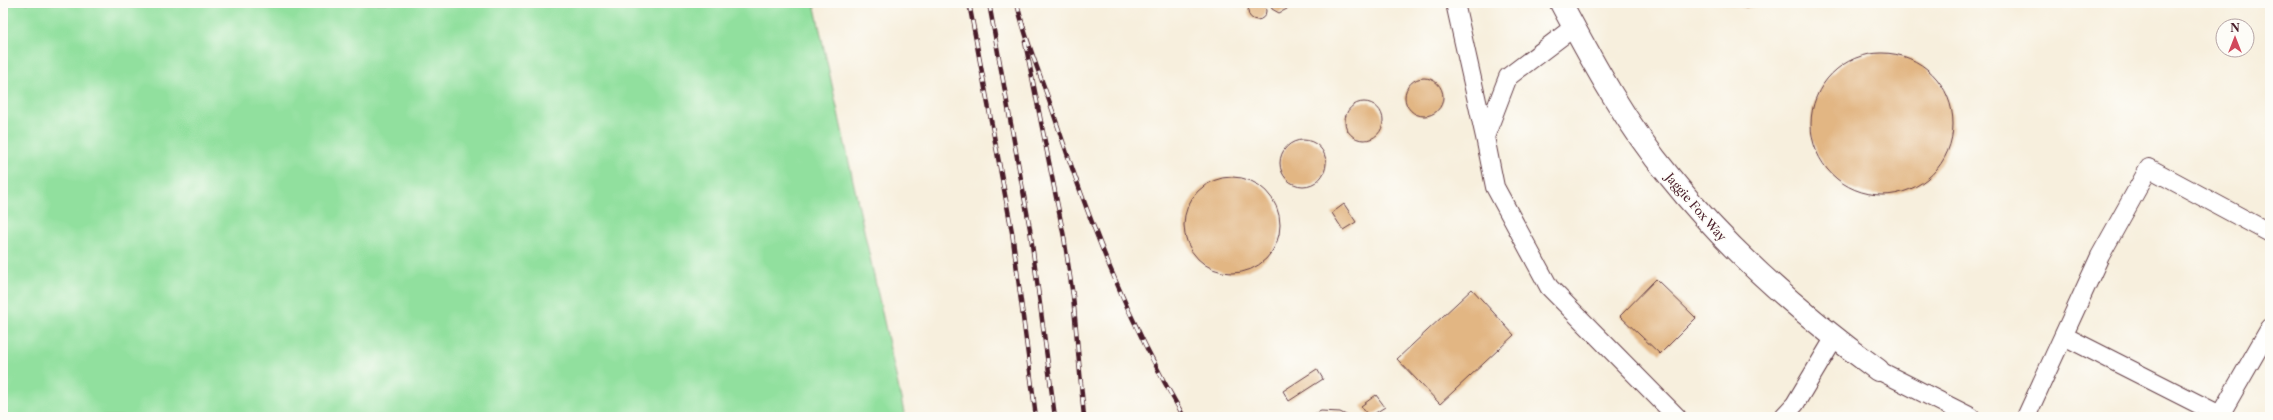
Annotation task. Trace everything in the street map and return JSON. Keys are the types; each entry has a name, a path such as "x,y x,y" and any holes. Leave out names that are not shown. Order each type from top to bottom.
{"street":[{"name":"Jaggie Fox Way","path":"1561,3 1591,60 1624,114 1669,177 1719,234 1764,278 1835,337 1878,370"}],"lane":[{"path":"1455,3 1495,187 1549,287 1677,417"},
{"path":"1485,138 1508,77 1574,27"},
{"path":"2026,417 2100,256 2149,168 2270,233"},
{"path":"2064,336 2220,415 2270,328"},
{"path":"1783,417 1795,404 1835,337"},
{"path":"1878,370 1971,417"}],"green space":[{"path":"3,3 814,3 905,417 3,417"}],"building":[{"path":"1253,2 1261,2 1266,7 1264,18 1261,20 1253,20 1248,15 1248,7"},
{"path":"1270,3 1289,4 1287,9 1279,13 1272,9"},
{"path":"1723,3 1772,3 1746,8"},
{"path":"1875,53 1889,53 1903,56 1915,61 1927,69 1937,79 1948,97 1952,110 1952,138 1948,151 1937,169 1927,179 1915,187 1903,192 1889,195 1875,195 1861,192 1849,187 1837,179 1827,169 1819,157 1814,145 1811,131 1811,117 1814,103 1819,91 1827,79 1837,69 1849,61 1861,56"},
{"path":"1420,78 1428,78 1435,81 1440,86 1443,97 1440,108 1435,113 1428,116 1420,116 1413,113 1408,108 1405,101 1405,93 1408,86 1413,81"},
{"path":"1364,102 1374,105 1380,111 1383,121 1380,131 1374,137 1364,140 1354,137 1348,131 1345,121 1348,111 1354,105"},
{"path":"1299,140 1307,140 1316,144 1322,150 1326,163 1322,176 1316,182 1307,186 1299,186 1290,182 1284,176 1280,167 1280,159 1284,150 1290,144"},
{"path":"1232,177 1250,181 1259,185 1266,191 1272,198 1276,207 1280,225 1276,243 1272,252 1266,259 1259,265 1250,269 1232,273 1214,269 1205,265 1198,259 1192,252 1188,243 1184,225 1188,207 1192,198 1198,191 1205,185 1214,181"},
{"path":"1344,204 1356,222 1343,230 1332,213"},
{"path":"1656,279 1696,318 1660,354 1620,316"},
{"path":"1472,289 1514,335 1440,404 1397,359"},
{"path":"1317,369 1323,379 1289,401 1283,391"},
{"path":"1376,395 1385,407 1369,417 1361,406"},
{"path":"1321,411 1340,412 1350,417 1306,417"}],"railway":[{"path":"969,3 1012,232 1036,417"},
{"path":"989,3 1030,229 1055,417"},
{"path":"1017,3 1020,17 1080,192 1110,268 1144,343 1184,417"},
{"path":"1025,42 1064,237 1073,296 1084,417"}]}
